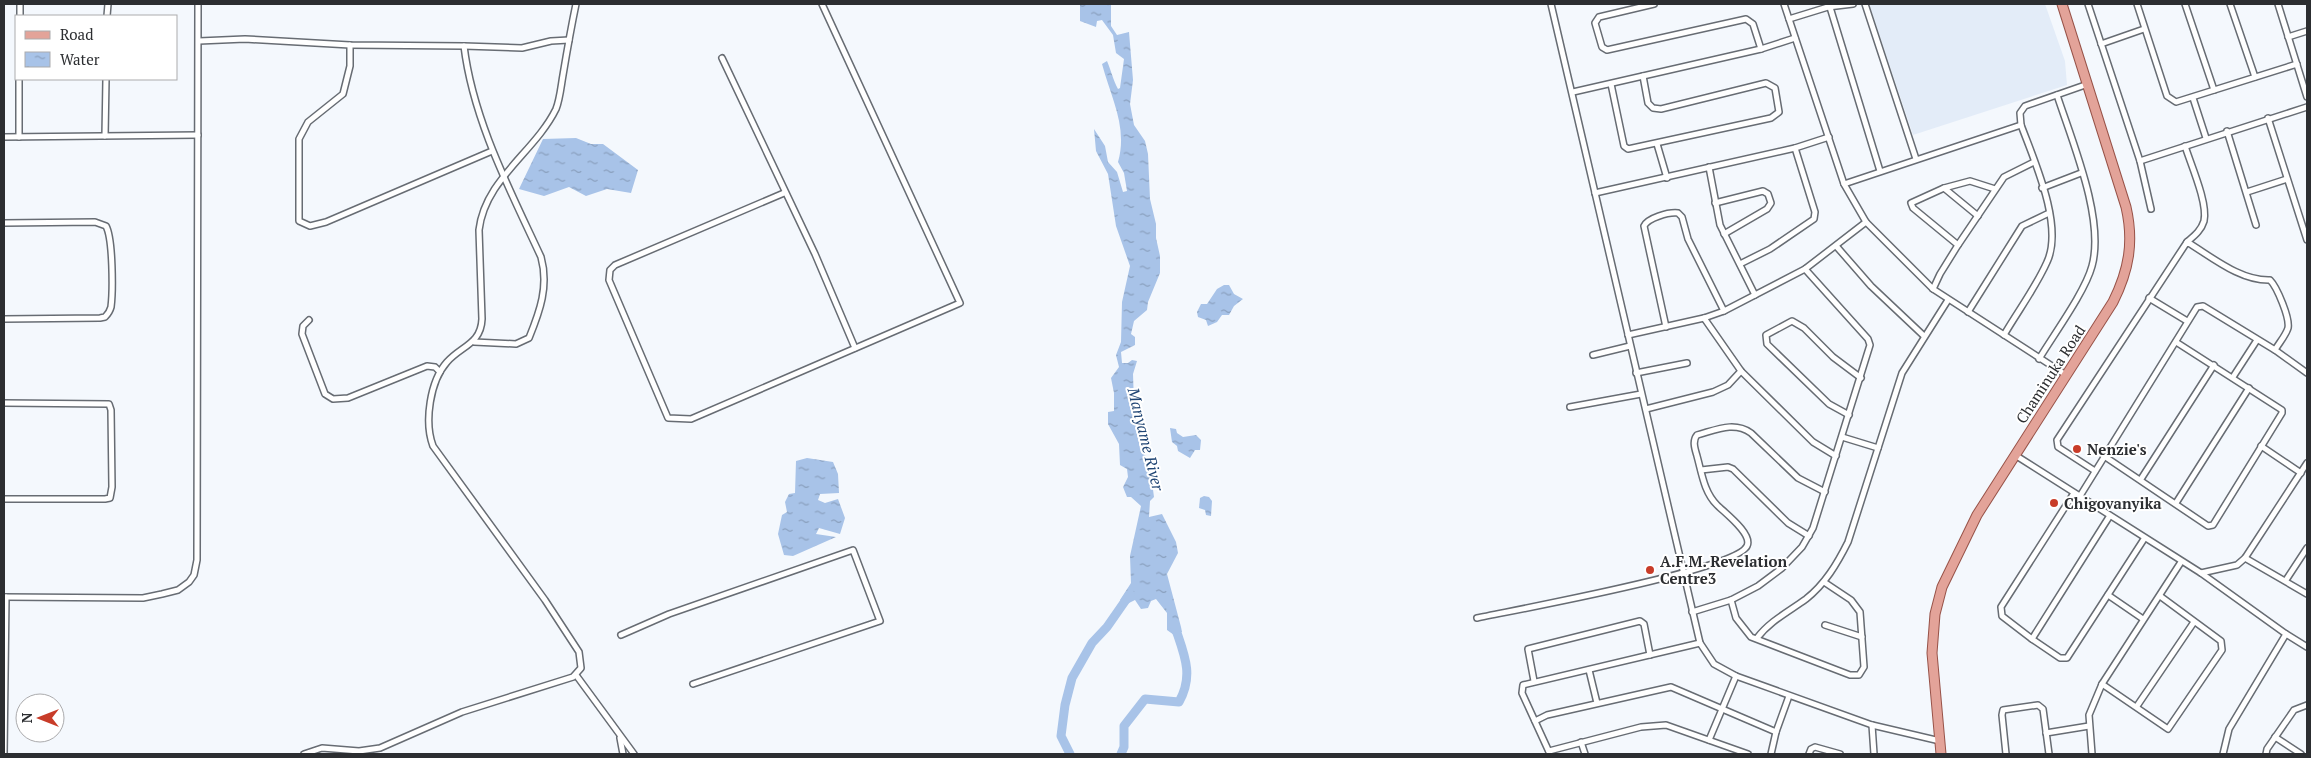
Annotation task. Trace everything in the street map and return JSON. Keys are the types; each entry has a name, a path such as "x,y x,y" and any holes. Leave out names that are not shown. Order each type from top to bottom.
{"main road":[{"name":"Chaminuka Road","path":"1941,754 1932,672 1933,633 1938,599 1948,571 1977,515 2120,288 2126,274 2130,247 2126,208 2062,4"}],"street":[{"path":"4,754 5,598 143,598 178,590 190,582 194,574 197,560 198,4"},
{"path":"304,754 322,748 359,751 380,748 462,712 576,675 582,662 579,652 481,508 450,470 434,446 430,437 428,418 440,372 452,356 474,342 482,327 480,223 486,204 503,175 544,129 557,107 576,4"},
{"path":"784,193 615,265 610,270 609,280 668,418 691,419 960,302 822,4"},
{"path":"1552,4 1682,572 1700,643 1714,664 1736,676 1872,725 1940,741"},
{"path":"1654,4 1597,19 1595,23 1603,48 1607,50 1746,19 1752,24 1761,49"},
{"path":"1784,4 1844,184 1866,222 1933,289 2066,375"},
{"path":"1789,19 1829,6 1853,4"},
{"path":"1865,4 1916,159"},
{"path":"2088,4 2140,162 2151,208"},
{"path":"2137,4 2167,96 2176,102 2297,64"},
{"path":"2185,4 2214,90"},
{"path":"2230,4 2255,78"},
{"path":"2278,4 2307,97"},
{"path":"1829,6 1880,171"},
{"path":"2102,44 2144,29"},
{"path":"2288,37 2307,31"},
{"path":"1573,92 1761,49 1795,38"},
{"path":"199,41 263,39 350,45 522,48 551,41 569,40"},
{"path":"350,45 350,66 343,94 308,122 299,139 299,221 310,226 326,222 492,150"},
{"path":"464,46 467,69 492,150 541,257 545,287 539,314 529,338 516,344 474,342"},
{"path":"722,58 814,254 855,348"},
{"path":"1611,84 1624,146 1632,149 1771,118 1777,115 1780,107 1774,88 1766,83 1657,109 1648,103 1644,76"},
{"path":"19,137 20,80"},
{"path":"105,136 106,80"},
{"path":"2004,335 2048,262 2053,242 2050,213 2021,125 2020,113 2025,106 2088,84"},
{"path":"2039,359 2082,288 2093,260 2096,246 2095,224 2057,95"},
{"path":"2193,98 2206,138"},
{"path":"2140,162 2227,131 2307,107"},
{"path":"2268,118 2287,179 2304,220 2307,240"},
{"path":"1844,184 2021,125"},
{"path":"2227,131 2256,225"},
{"path":"4,137 198,135"},
{"path":"1595,193 1795,148 1829,137"},
{"path":"1657,144 1667,178"},
{"path":"2095,471 2058,447 2057,440 2149,298 2187,242 2198,233 2204,221 2204,208 2185,146"},
{"path":"1740,264 1786,239 1814,219 1814,212 1795,148"},
{"path":"1933,289 1958,245 2004,177 2034,162"},
{"path":"1709,167 1715,203 1724,234 1755,295"},
{"path":"2042,188 2081,173"},
{"path":"2247,192 2287,179"},
{"path":"1958,245 1912,208 1911,203 1944,188 1970,180 1995,189"},
{"path":"1944,188 1978,216"},
{"path":"1715,203 1763,191 1768,194 1772,203 1768,209 1724,234"},
{"path":"1666,327 1644,226 1648,220 1674,212 1682,217 1688,239 1724,311"},
{"path":"1968,312 2022,226 2050,213"},
{"path":"1628,335 1704,318 1724,311 1805,269 1837,247 1866,222"},
{"path":"4,223 101,223 109,232 111,289 110,311 100,318 4,319"},
{"path":"2187,242 2232,269 2258,280 2270,280 2275,285 2288,320 2288,328 2275,350"},
{"path":"1837,247 1871,286 1924,336"},
{"path":"1692,612 1731,600 1758,586 1782,568 1809,536 1836,456 1870,348 1869,342 1805,269"},
{"path":"2149,298 2187,321"},
{"path":"1757,638 1765,628 1806,599 1824,582 1848,542 1902,373 1948,300"},
{"path":"2080,496 2197,307 2203,306 2275,350 2307,373"},
{"path":"1704,318 1741,371 1813,442 1836,456"},
{"path":"309,320 303,326 302,334 325,394 333,399 348,398 427,366 435,367 440,372"},
{"path":"1849,415 1829,404 1767,344 1766,335 1790,321 1797,323 1839,362 1861,378"},
{"path":"2233,377 2257,340"},
{"path":"2104,456 2208,526 2213,525 2282,413 2282,410 2176,342"},
{"path":"1593,355 1630,346"},
{"path":"1636,373 1687,363"},
{"path":"2140,479 2214,366"},
{"path":"1646,409 1713,392 1728,385 1741,371"},
{"path":"2176,503 2249,388"},
{"path":"1570,408 1641,394"},
{"path":"4,403 109,404 111,410 112,487 110,498 105,499 4,499"},
{"path":"1477,618 1642,584 1682,572 1698,570 1724,561 1745,549 1748,543 1747,536 1711,498 1694,445 1695,437 1738,426 1752,433 1804,483 1824,492"},
{"path":"1842,436 1878,448"},
{"path":"2261,446 2301,473"},
{"path":"2015,455 2200,574 2307,647"},
{"path":"2200,574 2237,565 2245,558 2307,463"},
{"path":"1701,470 1728,467 1734,469 1792,526 1809,536"},
{"path":"2074,492 2001,607 2002,616 2060,658 2067,658 2144,539"},
{"path":"2032,639 2109,517"},
{"path":"2286,580 2307,548"},
{"path":"621,635 669,614 853,550 880,621 692,684"},
{"path":"2245,558 2286,580 2307,594"},
{"path":"2092,754 2089,715 2102,684 2181,562"},
{"path":"1731,600 1736,618 1743,629 1757,638 1854,676 1863,671 1859,608 1851,600 1824,582"},
{"path":"2108,595 2144,619"},
{"path":"2102,684 2168,728 2222,650 2221,641 2160,596"},
{"path":"1534,681 1528,649 1640,621 1644,624 1650,655"},
{"path":"2137,706 2194,622"},
{"path":"1825,625 1862,637"},
{"path":"2223,754 2229,729 2286,634"},
{"path":"1700,643 1589,670 1534,681 1525,684 1521,690 1549,753 1581,742 1641,727 1660,725 1676,727 1748,754"},
{"path":"1589,670 1597,703"},
{"path":"576,675 634,754"},
{"path":"1709,740 1736,676"},
{"path":"1535,721 1546,715 1671,687 1776,732"},
{"path":"1771,754 1776,732 1790,696"},
{"path":"2006,754 2003,710 2038,705 2043,708 2049,754"},
{"path":"2266,754 2275,736 2294,710 2307,705"},
{"path":"1872,725 1874,754"},
{"path":"2046,733 2089,726"},
{"path":"619,734 623,754"},
{"path":"2275,736 2301,754"},
{"path":"1581,742 1585,754"},
{"path":"1809,754 1811,749 1815,747 1840,754"}],"shaded area":[{"path":"1869,4 2045,4 2065,61 2067,85 1913,135"}],"water":[{"path":"1080,4 1111,4 1111,26 1117,35 1129,32 1133,80 1130,104 1134,125 1145,141 1148,154 1150,199 1156,224 1160,273 1148,302 1147,310 1134,321 1131,334 1135,337 1135,345 1121,352 1122,363 1128,363 1132,360 1137,361 1133,374 1134,403 1140,449 1149,460 1154,497 1150,501 1149,517 1162,514 1176,542 1178,553 1167,574 1182,632 1174,635 1167,630 1167,613 1156,599 1151,601 1148,608 1141,609 1135,600 1125,605 1120,600 1131,583 1130,556 1141,506 1131,497 1127,497 1123,487 1128,477 1127,469 1120,465 1119,444 1108,424 1108,412 1114,411 1114,393 1111,378 1119,367 1116,355 1121,342 1122,302 1130,266 1116,226 1108,174 1096,151 1094,129 1105,146 1108,162 1117,172 1123,192 1127,191 1124,173 1118,162 1121,149 1120,125 1102,64 1107,61 1118,89 1120,88 1124,59 1116,53 1113,35 1102,20 1097,21 1096,27 1080,21"},
{"path":"576,138 591,144 603,144 638,170 631,193 607,189 586,196 569,187 544,196 519,189 543,139"},
{"path":"1224,285 1229,285 1234,294 1243,299 1234,306 1229,315 1222,315 1217,322 1208,326 1206,320 1198,317 1197,312 1201,304 1207,304 1217,289"},
{"path":"1170,428 1176,429 1177,433 1183,437 1196,435 1201,440 1200,450 1195,450 1190,458 1178,451 1177,446 1172,442"},
{"path":"807,458 833,462 838,474 839,493 820,494 818,500 825,503 838,499 845,518 840,534 819,528 816,534 836,537 793,556 784,555 778,534 782,515 787,512 785,502 789,494 795,493 796,461"},
{"path":"1204,496 1209,497 1212,501 1211,516 1206,515 1205,510 1199,508 1200,498"}],"waterway":[{"path":"1070,754 1061,736 1065,705 1072,678 1092,643 1107,627 1130,594"},
{"name":"Manyame River","path":"1121,754 1124,747 1124,726 1145,699 1179,702 1184,692 1187,672 1186,663 1174,624"}],"place":[{"name":"Nenzie's","path":"2077,449"},
{"name":"Chigovanyika","path":"2054,503"},
{"name":"A.F.M. Revelation Centre3","path":"1650,570"}]}
